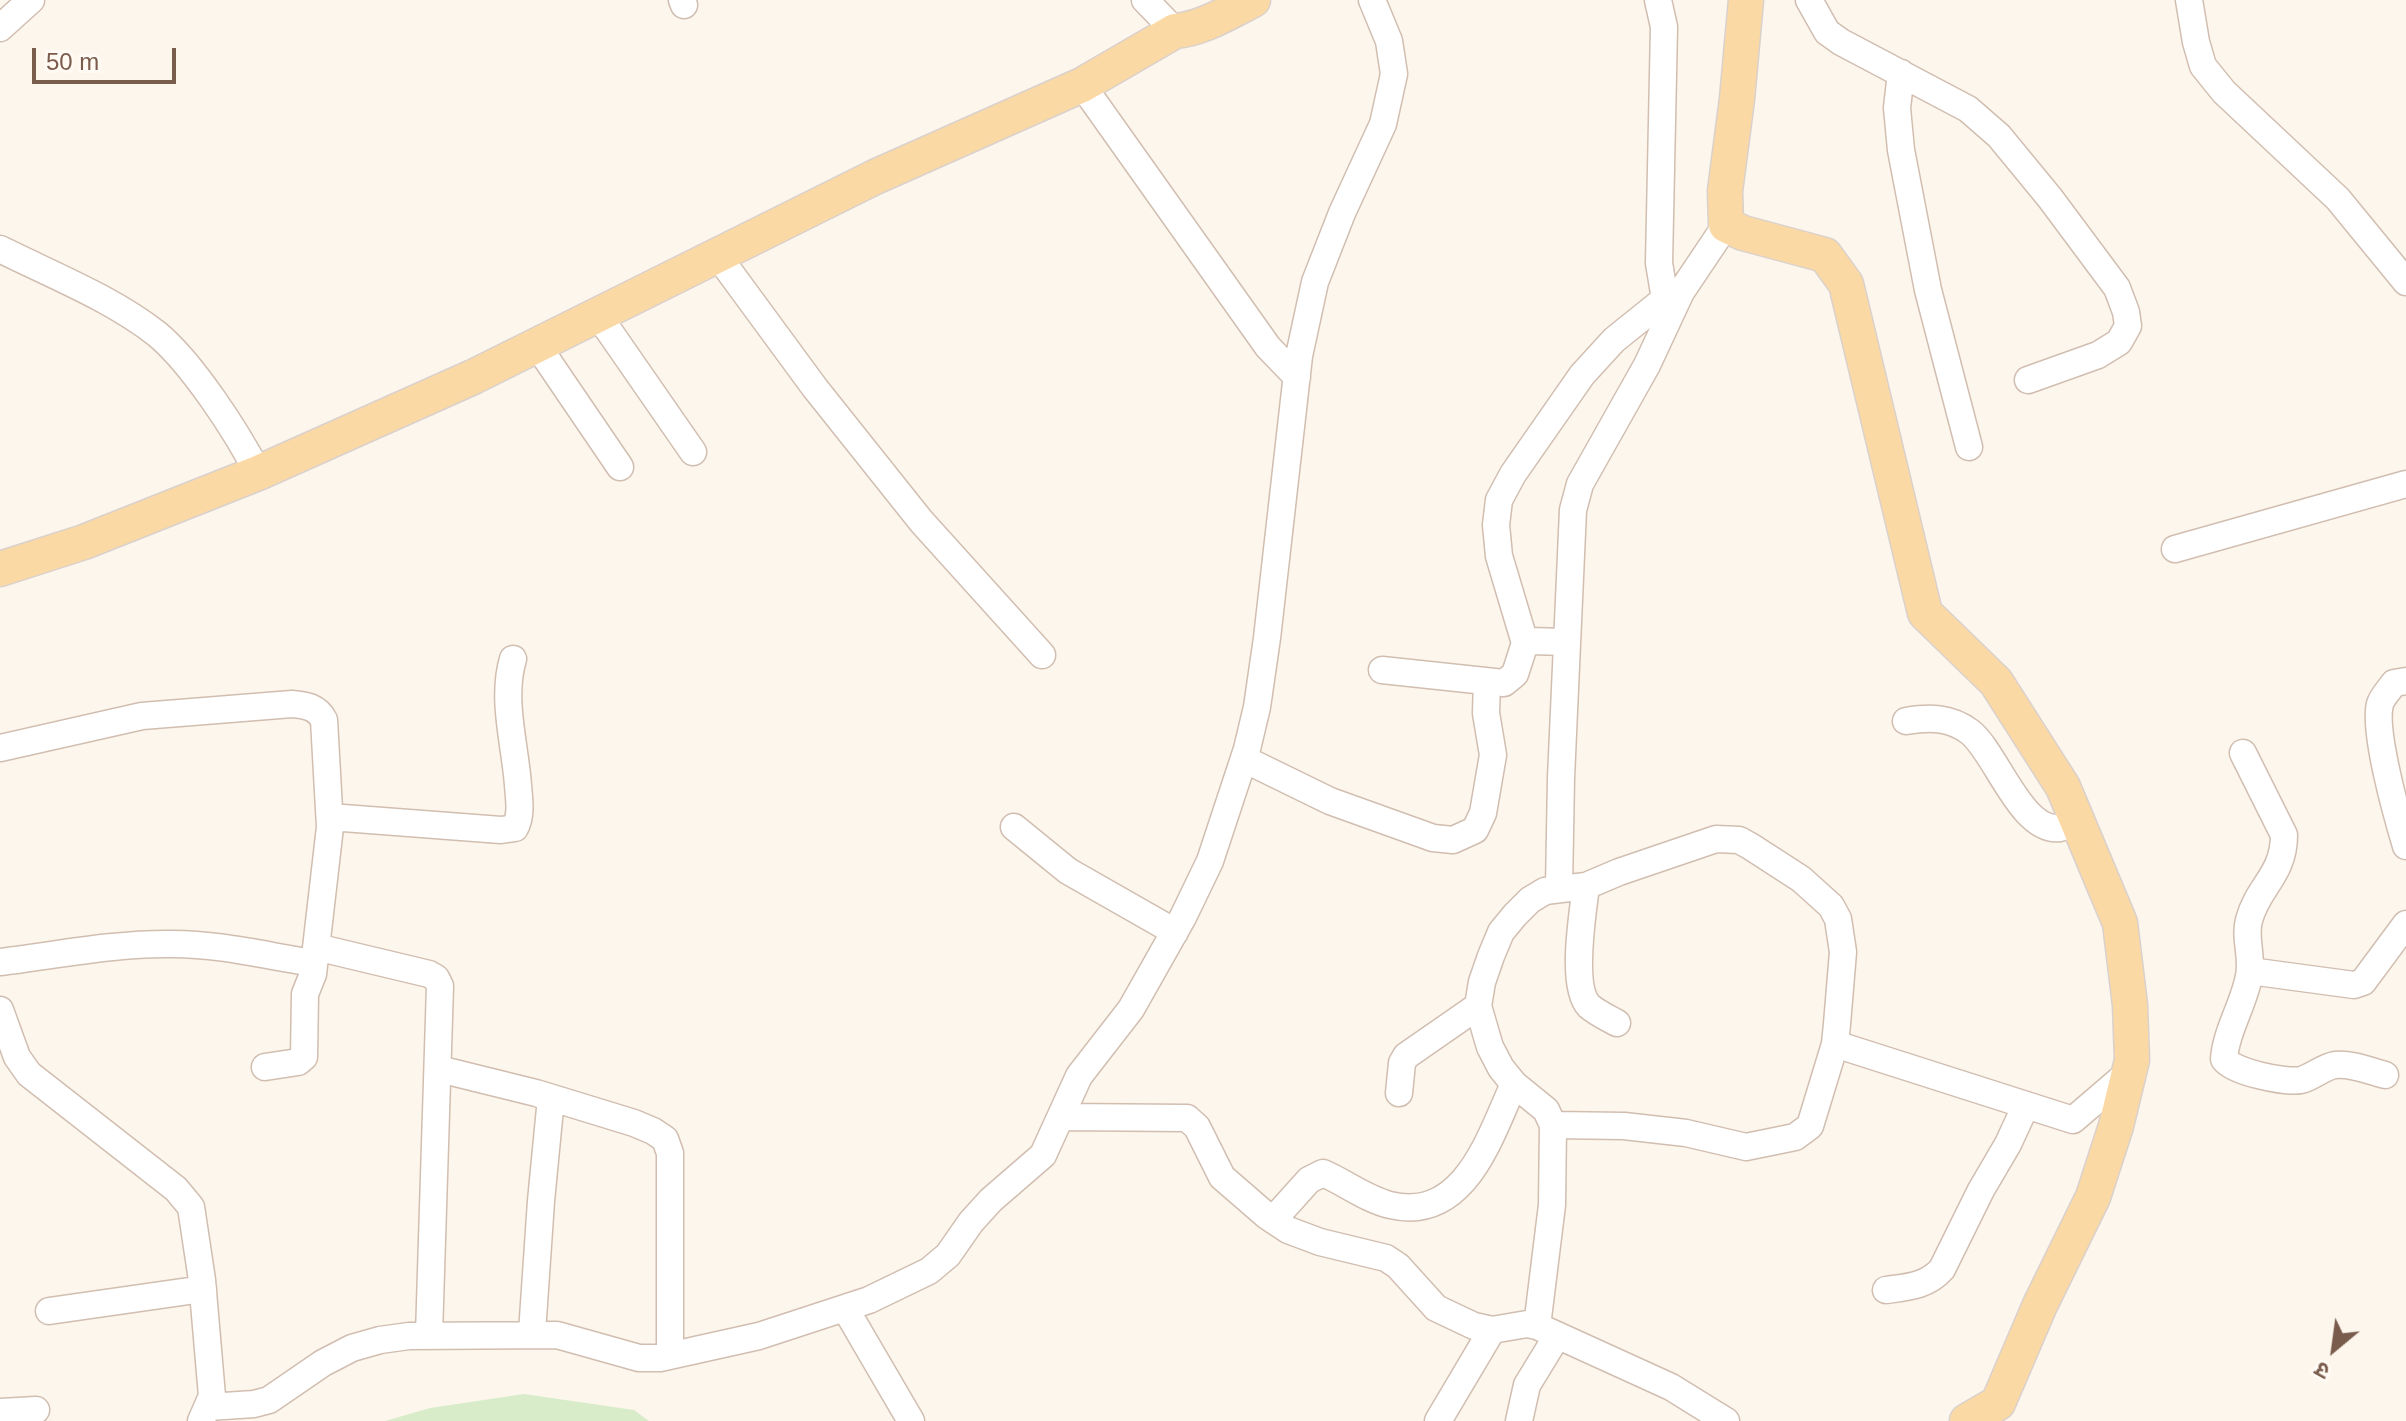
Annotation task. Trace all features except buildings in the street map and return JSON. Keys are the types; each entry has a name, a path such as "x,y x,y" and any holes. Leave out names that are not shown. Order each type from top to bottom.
{"main road":[{"path":"0,569 84,542 258,473 473,377 875,177 1082,85 1175,31 1184,30 1208,10 1253,0"},
{"path":"1746,0 1725,191 1726,225 1743,233 1825,255 1834,263 1846,284 1925,613 1996,682 2063,787 2120,923 2130,1005 2132,1060 2116,1126 2093,1197 2040,1305 1998,1403 1967,1421"}],"street":[{"path":"0,28 31,0"},
{"path":"1145,0 1175,31"},
{"path":"0,1010 17,1057 29,1074 176,1189 191,1207 212,1383 205,1414 269,1400 323,1363 352,1348 380,1340 429,1335 532,1333 582,1340 639,1358 670,1355 759,1336 869,1300 939,1264 991,1200 1043,1155 1079,1076 1131,1009 1175,932 1210,861 1244,759 1257,707 1299,356 1315,282 1342,213 1383,124 1394,74 1389,41 1372,0"},
{"path":"1617,1023 1589,1005 1584,998 1579,973 1572,887 1567,642 1573,510 1580,484 1647,365 1668,305 1659,263 1664,27 1658,0"},
{"path":"1809,0 1827,32 1968,109 1999,136 2117,288 2128,326 2119,342 2098,355 2028,380"},
{"path":"2189,0 2203,66 2224,92 2338,199 2406,282"},
{"path":"1901,73 1897,108 1901,150 1928,290 1969,447"},
{"path":"1082,85 1268,347 1297,377"},
{"path":"1382,670 1487,682 1504,683 1511,679 1525,643 1499,556 1496,525 1499,500 1513,474 1582,375 1614,340 1668,305 1681,292 1726,225"},
{"path":"0,249 107,303 156,333 178,353 196,377 245,447 258,473"},
{"path":"718,256 815,388 921,521 1042,655"},
{"path":"598,315 693,452"},
{"path":"537,345 620,467"},
{"path":"2175,549 2406,484"},
{"path":"1525,643 1567,642"},
{"path":"330,817 501,830 515,828 520,814 508,695 513,659"},
{"path":"2406,681 2394,683 2381,702 2379,726 2402,816 2406,846"},
{"path":"1244,759 1330,801 1433,838 1453,840 1475,830 1483,813 1493,755 1486,713 1487,682"},
{"path":"0,748 142,716 305,705 319,711 324,720 330,817 315,955 311,982 305,994 304,1057 298,1062 265,1067"},
{"path":"1906,721 1938,718 1963,728 1973,734 2025,810 2038,821 2062,828 2077,821"},
{"path":"2243,753 2284,835 2284,850 2279,866 2248,923 2250,971 2224,1059 2237,1069 2289,1081 2303,1079 2334,1065 2350,1065 2385,1075"},
{"path":"1014,827 1068,871 1175,932"},
{"path":"1519,1421 1527,1385 1547,1331 1553,1125 1546,1110 1514,1084 1501,1068 1490,1047 1478,1006 1482,982 1501,932 1530,900 1545,891 1572,887 1716,839 1728,838 1750,846 1801,879 1831,906 1838,919 1843,952 1835,1044 1810,1126 1795,1137 1746,1147 1686,1133 1624,1126 1553,1125"},
{"path":"2250,971 2354,985 2363,982 2406,924"},
{"path":"0,962 129,945 173,944 315,955 436,978 440,986 439,1069 429,1335"},
{"path":"1399,1093 1402,1063 1406,1056 1478,1006"},
{"path":"1835,1044 2073,1120 2129,1072"},
{"path":"439,1069 634,1123 665,1139 670,1153 670,1355"},
{"path":"1273,1220 1309,1180 1323,1173 1387,1204 1406,1208 1434,1202 1469,1176 1514,1084"},
{"path":"532,1333 551,1098"},
{"path":"1886,1290 1923,1284 1942,1269 2026,1105"},
{"path":"1061,1117 1175,1117 1193,1120 1222,1177 1288,1230 1320,1242 1386,1258 1398,1266 1436,1308 1474,1326 1492,1330 1527,1324 1547,1331 1671,1387 1726,1421"},
{"path":"49,1311 203,1289"},
{"path":"845,1308 911,1421"},
{"path":"1438,1421 1492,1330"},
{"path":"0,1412 36,1410"}],"green space":[{"path":"524,1394 634,1410 649,1421 385,1421 430,1408"}]}
